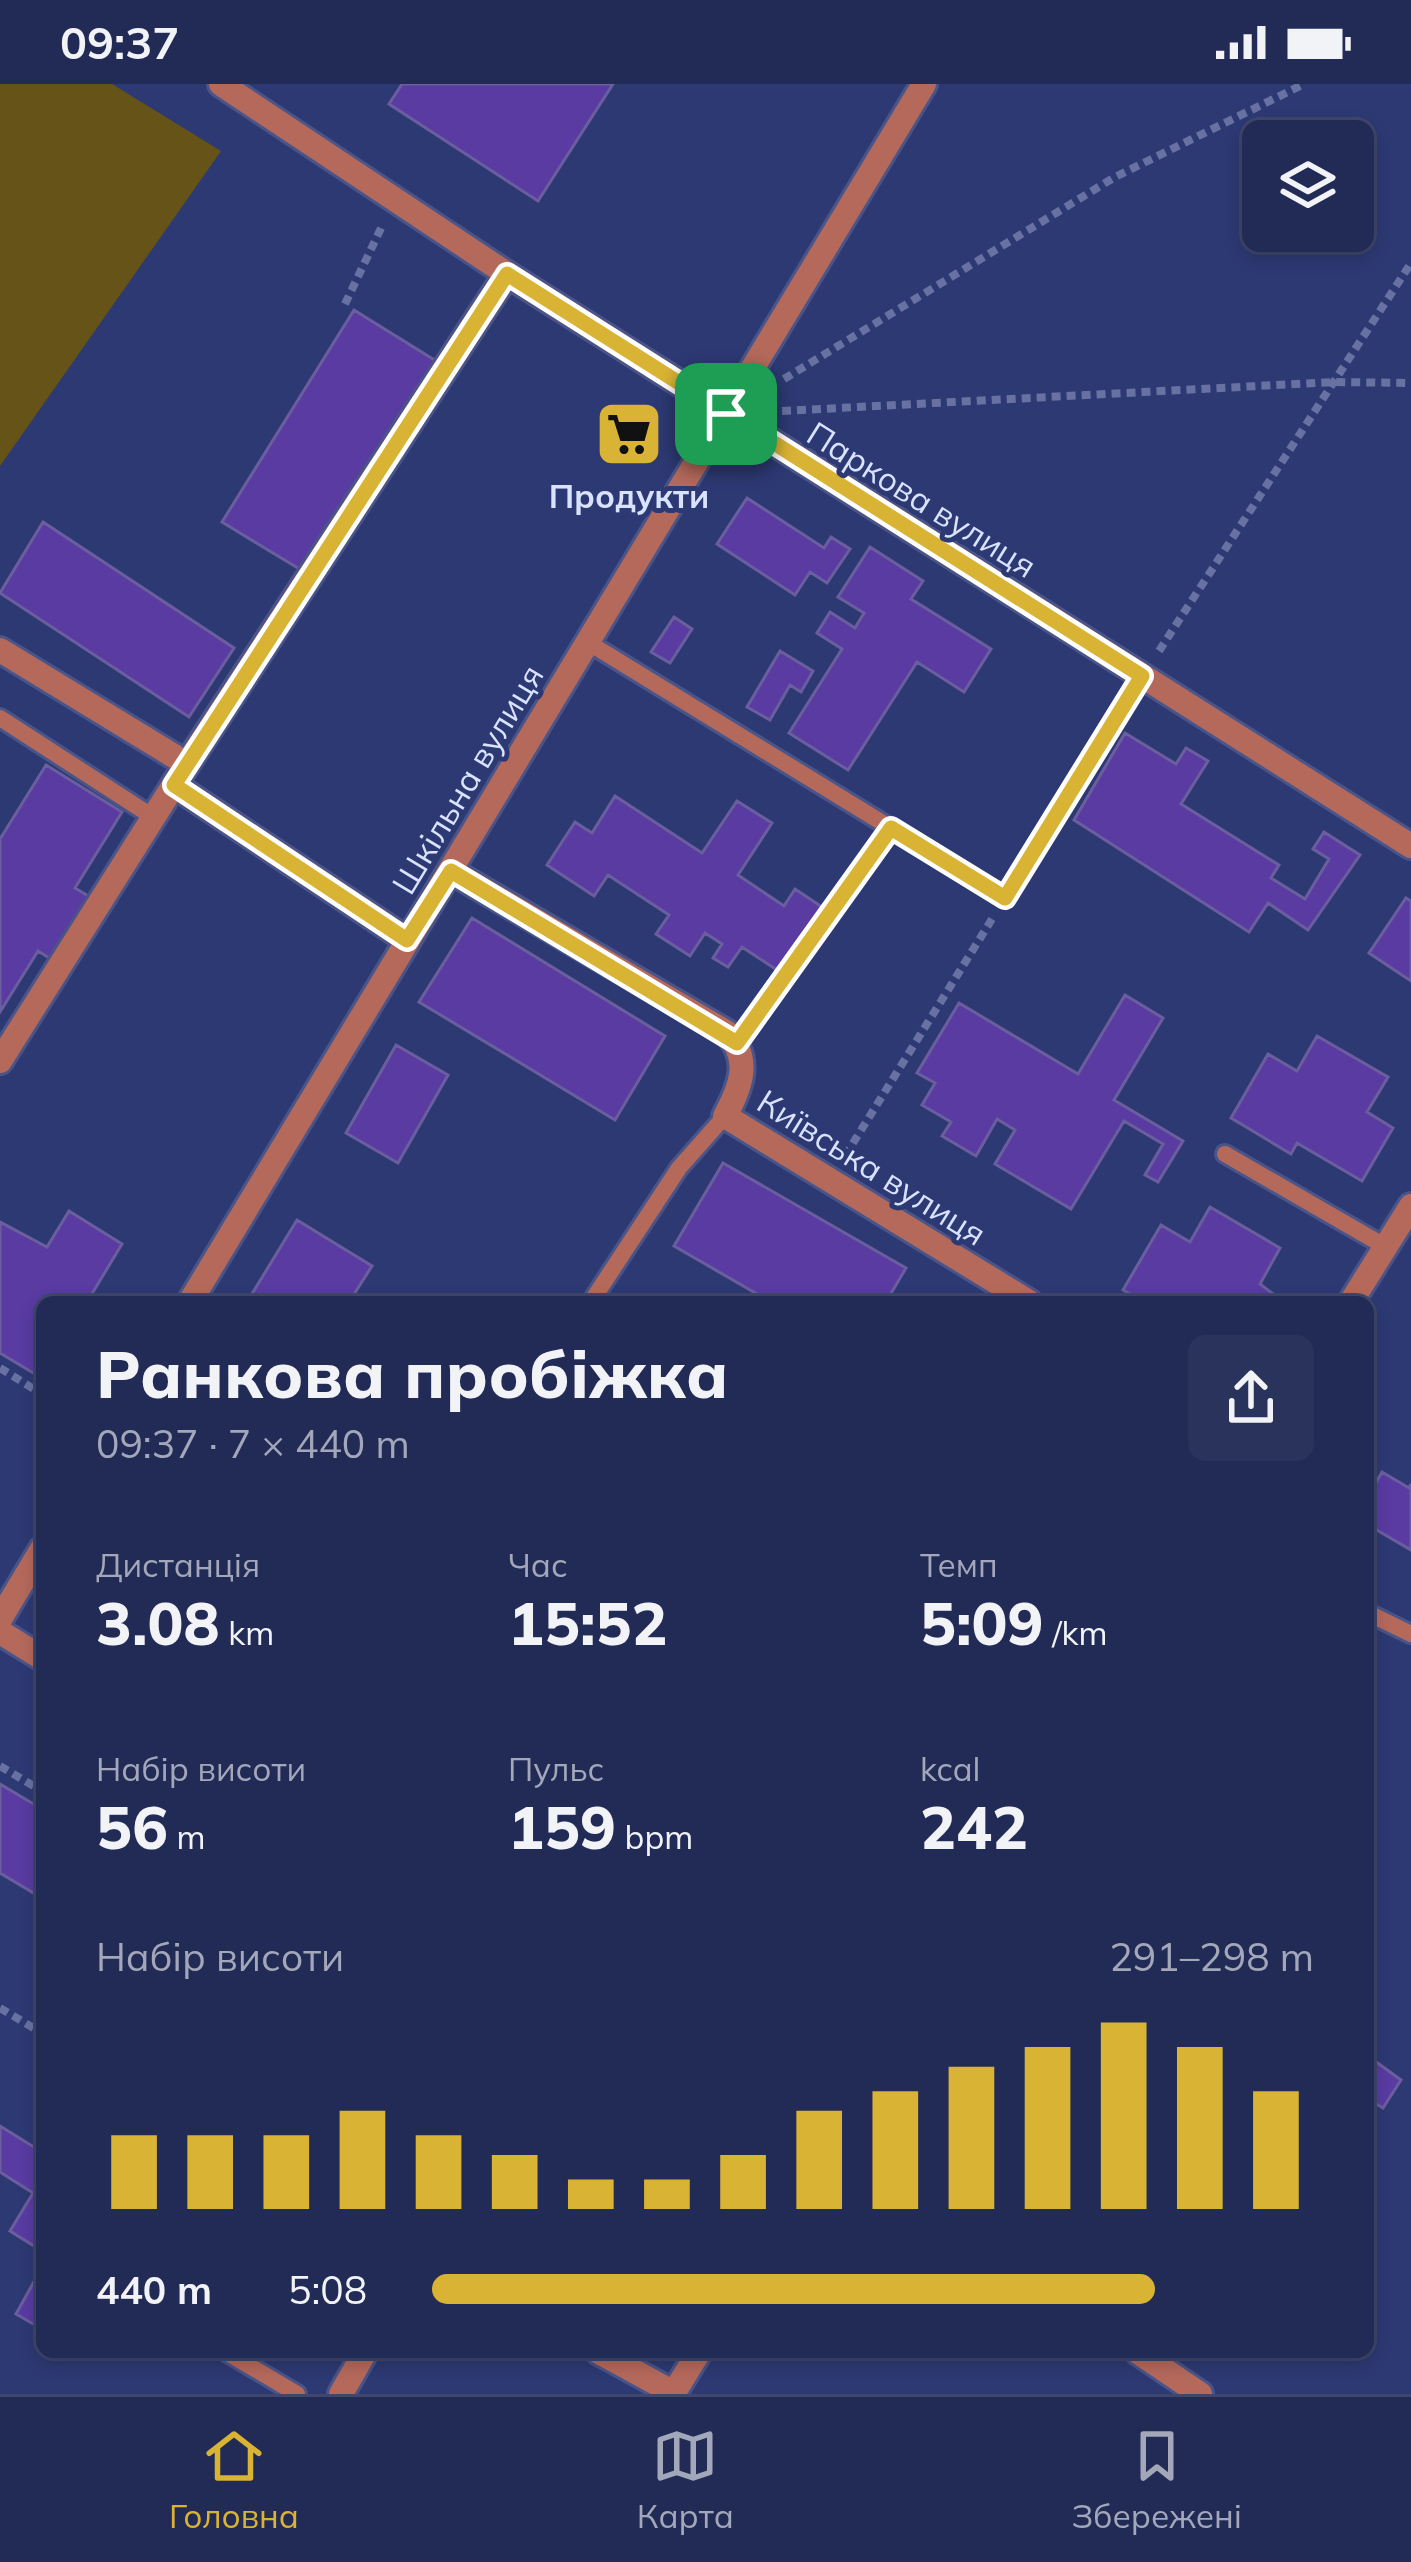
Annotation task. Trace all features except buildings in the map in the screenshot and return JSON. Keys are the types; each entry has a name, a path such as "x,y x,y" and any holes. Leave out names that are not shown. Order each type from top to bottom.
{"street":[{"name":"Паркова вулиця","path":"221,84 507,274 1411,846"},
{"name":"Шкільна вулиця","path":"194,1296 924,84"},
{"path":"0,1061 507,274"},
{"path":"0,650 407,940"},
{"path":"451,871 737,1043"},
{"name":"Київська вулиця","path":"737,1043 743,1082 725,1115 1019,1296"},
{"path":"1355,1296 1411,1206"},
{"path":"0,1619 36,1559"},
{"path":"0,1632 36,1654"},
{"path":"341,2394 362,2358"},
{"path":"609,2358 674,2394 695,2358"},
{"path":"1147,2358 1200,2394"}],"lane":[{"path":"589,643 1005,898"},
{"path":"0,718 153,817"},
{"path":"595,1296 679,1168 725,1115"},
{"path":"1225,1154 1386,1247"},
{"path":"1374,1616 1411,1634"},
{"path":"236,2358 297,2394"}],"path":[{"path":"726,414 1115,177 1304,84"},
{"path":"345,304 394,199"},
{"path":"829,1182 1142,676 1411,263"},
{"path":"726,414 1411,382"},
{"path":"737,1043 891,828"},
{"path":"0,1368 36,1390"},
{"path":"0,1766 36,1787"},
{"path":"0,2008 36,2029"}],"shaded area":[{"path":"0,84 112,84 221,151 0,466"}],"place":[{"name":"Продукти","path":"629,434"}],"route":[{"path":"507,274 726,414 1142,676 1005,898 891,828 737,1043 726,1032 451,871 407,940 174,785 507,274"}]}
